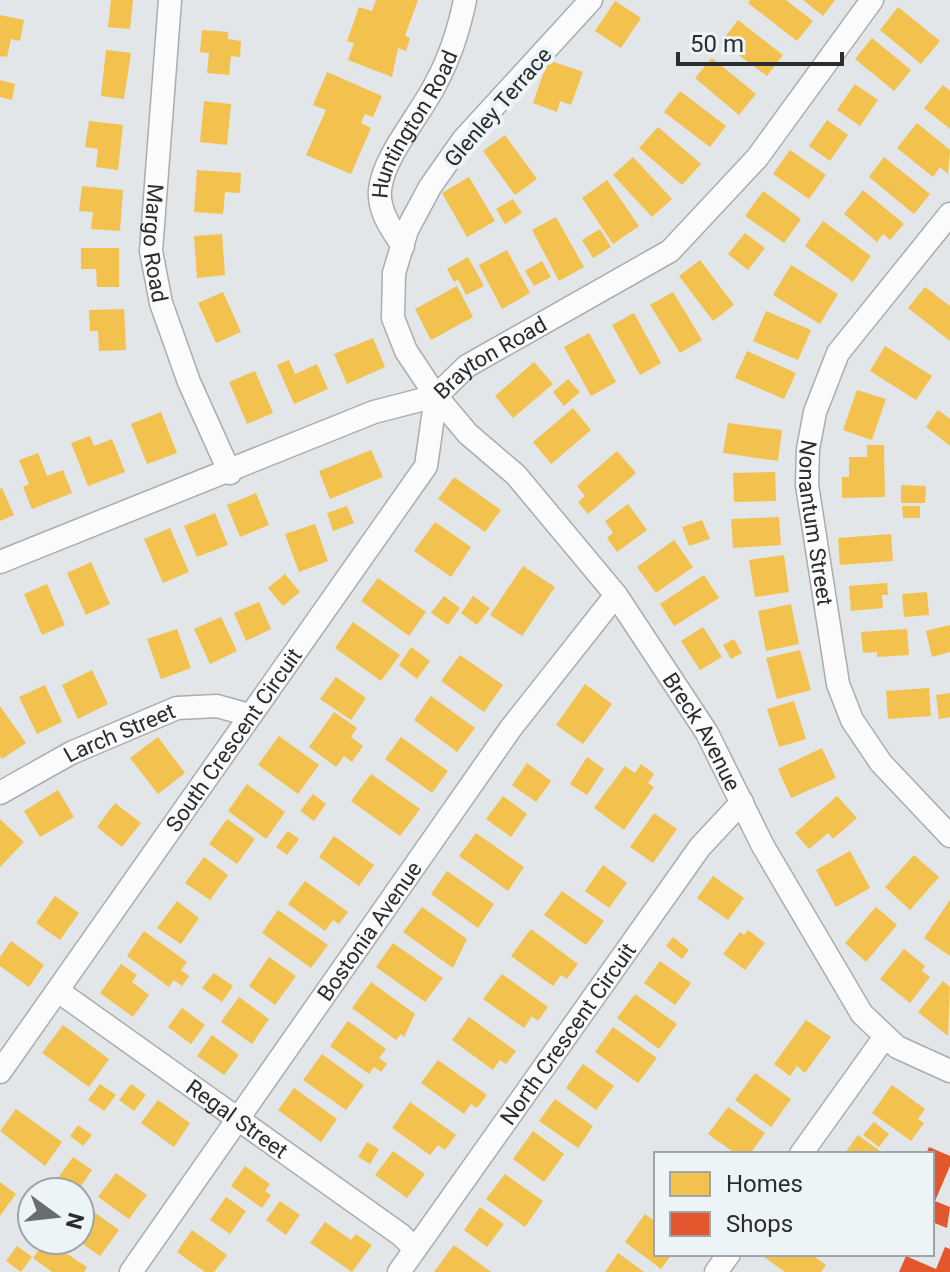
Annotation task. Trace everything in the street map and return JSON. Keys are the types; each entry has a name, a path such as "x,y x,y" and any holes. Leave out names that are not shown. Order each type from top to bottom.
{"street":[{"name":"Margo Road","path":"170,0 151,251 161,303 189,382 230,473"},
{"name":"Huntington Road","path":"403,246 386,220 379,193 384,173 437,82 456,38 465,0"},
{"name":"Glenley Terrace","path":"436,396 406,351 393,318 394,273 403,246 430,187 463,140 591,0"},
{"name":"Brayton Road","path":"0,562 230,473 374,412 436,396 467,366 670,251 757,158 872,0"},
{"name":"Nonantum Street","path":"950,214 838,353 815,412 808,449 807,485 838,684 852,720 881,763 950,836"},
{"name":"Breck Avenue","path":"436,396 468,434 516,475 616,595 707,733 852,999 884,1038 910,1055 950,1071"},
{"name":"South Crescent Circuit","path":"0,1072 426,466 436,396"},
{"name":"Bostonia Avenue","path":"131,1272 511,728 616,595"},
{"name":"Larch Street","path":"0,793 71,753 177,708 217,706 249,715"},
{"name":"North Crescent Circuit","path":"399,1272 700,847 742,802"},
{"name":"Regal Street","path":"58,991 401,1235 415,1249"},
{"path":"802,1152 884,1038"}],"building: Homes":[{"path":"111,0 133,0 130,29 108,27"},
{"path":"376,0 418,0 405,36 410,38 406,51 398,48 392,77 348,60 354,43 347,41 359,7 372,11"},
{"path":"750,0 786,0 813,21 797,41 748,3"},
{"path":"803,0 835,0 823,16"},
{"path":"615,1 641,18 621,48 595,31"},
{"path":"898,7 940,41 921,64 880,30"},
{"path":"0,15 24,20 20,41 11,39 7,57 0,56"},
{"path":"738,20 783,55 767,76 721,42"},
{"path":"202,30 228,32 228,39 241,41 240,57 231,56 229,75 207,73 209,53 200,52"},
{"path":"872,38 911,70 894,91 855,59"},
{"path":"106,50 131,53 124,99 101,96"},
{"path":"712,58 756,94 739,115 695,78"},
{"path":"548,60 583,72 571,105 560,101 557,112 533,103"},
{"path":"327,72 382,96 373,117 365,114 361,123 371,128 351,174 306,155 326,110 313,105"},
{"path":"0,80 15,84 12,100 0,97"},
{"path":"855,84 878,100 860,126 837,110"},
{"path":"943,85 950,91 950,129 924,108"},
{"path":"680,91 726,126 710,147 664,112"},
{"path":"204,101 231,104 227,145 200,142"},
{"path":"827,120 848,135 830,161 809,146"},
{"path":"89,121 123,125 118,170 96,167 98,149 85,147"},
{"path":"917,123 950,150 948,174 940,167 933,177 897,148"},
{"path":"658,127 701,164 682,185 639,148"},
{"path":"505,135 537,179 515,195 483,151"},
{"path":"790,150 826,175 809,199 773,174"},
{"path":"633,157 672,199 652,217 613,175"},
{"path":"884,157 930,194 914,214 869,177"},
{"path":"197,170 241,173 240,193 225,192 223,214 194,212"},
{"path":"469,177 495,221 467,237 442,193"},
{"path":"607,180 639,226 613,244 582,198"},
{"path":"82,186 123,190 120,231 91,229 93,212 79,211"},
{"path":"863,190 904,224 890,240 883,234 877,242 844,214"},
{"path":"763,191 801,219 784,243 745,216"},
{"path":"513,199 522,213 505,224 496,209"},
{"path":"556,217 584,267 559,281 532,230"},
{"path":"823,221 871,256 853,282 805,246"},
{"path":"600,229 611,247 593,258 582,240"},
{"path":"745,233 765,248 748,270 728,254"},
{"path":"222,234 225,275 197,278 194,236"},
{"path":"81,248 119,248 119,287 97,287 96,269 81,269"},
{"path":"507,250 530,293 502,309 479,265"},
{"path":"468,257 484,286 466,295 458,279 454,282 447,269"},
{"path":"700,260 734,305 713,321 679,276"},
{"path":"542,261 551,277 534,286 525,271"},
{"path":"791,265 838,294 820,324 773,295"},
{"path":"457,286 473,317 431,340 415,309"},
{"path":"925,287 950,306 950,341 908,308"},
{"path":"223,292 241,332 216,343 198,303"},
{"path":"673,292 702,340 680,353 650,305"},
{"path":"124,309 126,350 99,351 98,331 90,331 89,310"},
{"path":"766,311 811,330 798,360 753,341"},
{"path":"634,313 661,363 640,375 612,325"},
{"path":"589,333 616,382 591,396 564,347"},
{"path":"373,338 385,367 347,384 334,354"},
{"path":"885,346 932,376 916,400 870,371"},
{"path":"747,351 796,373 784,399 735,378"},
{"path":"289,360 295,374 317,364 328,389 294,404 277,365"},
{"path":"534,362 553,384 513,418 495,396"},
{"path":"255,371 273,413 247,424 229,382"},
{"path":"568,379 580,392 564,406 553,392"},
{"path":"857,390 886,399 872,440 843,430"},
{"path":"573,408 591,430 551,464 533,442"},
{"path":"938,410 950,419 950,446 926,427"},
{"path":"161,412 177,453 147,464 131,424"},
{"path":"728,423 782,430 778,461 723,453"},
{"path":"90,436 94,446 112,439 125,472 88,486 71,443"},
{"path":"867,445 884,445 885,497 842,498 842,477 849,477 849,457 867,457"},
{"path":"371,450 383,477 330,499 319,471"},
{"path":"617,451 636,473 588,514 578,502 585,496 577,486"},
{"path":"38,453 47,476 63,470 72,493 32,509 23,487 29,484 19,460"},
{"path":"775,472 776,501 734,502 733,473"},
{"path":"454,477 501,510 485,532 438,499"},
{"path":"901,485 926,486 925,503 901,503"},
{"path":"0,489 14,515 0,521"},
{"path":"256,493 269,525 240,537 227,505"},
{"path":"628,504 647,530 617,552 607,538 613,533 605,521"},
{"path":"347,506 354,523 333,531 327,513"},
{"path":"902,506 920,506 920,518 903,518"},
{"path":"215,513 228,545 197,557 184,526"},
{"path":"779,517 781,545 733,548 731,519"},
{"path":"702,520 710,539 689,546 682,527"},
{"path":"435,522 471,547 451,577 414,551"},
{"path":"315,524 328,561 299,572 285,534"},
{"path":"170,528 189,572 163,583 144,539"},
{"path":"891,534 893,561 840,565 838,538"},
{"path":"674,540 693,567 656,593 637,567"},
{"path":"784,555 789,592 755,597 749,560"},
{"path":"91,562 110,604 86,615 67,573"},
{"path":"523,566 555,587 522,636 490,615"},
{"path":"285,574 300,592 283,606 268,588"},
{"path":"704,575 719,598 674,626 660,604"},
{"path":"378,578 426,612 409,636 361,601"},
{"path":"887,583 888,595 882,595 883,608 851,611 849,586"},
{"path":"47,584 65,625 42,635 24,594"},
{"path":"927,592 929,615 904,617 902,594"},
{"path":"444,596 460,608 448,625 431,613"},
{"path":"473,596 490,608 477,625 461,613"},
{"path":"259,602 271,629 246,641 234,613"},
{"path":"791,604 799,644 766,651 758,611"},
{"path":"221,617 237,651 210,664 194,629"},
{"path":"353,622 400,655 381,681 335,648"},
{"path":"950,625 950,652 932,657 926,631"},
{"path":"703,627 722,657 700,670 681,641"},
{"path":"177,629 191,668 161,679 147,639"},
{"path":"907,629 909,655 877,657 877,652 863,653 861,632"},
{"path":"734,639 742,653 731,659 723,645"},
{"path":"411,647 430,661 417,679 399,665"},
{"path":"800,650 811,690 777,699 766,658"},
{"path":"460,655 503,685 484,712 441,681"},
{"path":"92,670 108,704 78,719 62,685"},
{"path":"336,677 366,698 351,720 320,699"},
{"path":"585,684 612,704 583,744 556,725"},
{"path":"45,685 62,722 37,734 19,697"},
{"path":"929,688 931,716 888,719 886,691"},
{"path":"950,693 950,717 939,719 936,695"},
{"path":"431,696 475,728 457,752 414,720"},
{"path":"794,701 806,739 779,747 767,709"},
{"path":"0,706 26,743 2,759 0,756"},
{"path":"334,712 357,728 351,737 363,746 352,762 344,756 336,767 309,747"},
{"path":"279,736 319,765 298,794 258,765"},
{"path":"158,737 185,773 158,794 130,758"},
{"path":"401,737 448,771 432,793 385,759"},
{"path":"822,748 836,778 791,798 778,769"},
{"path":"587,757 604,769 587,795 570,784"},
{"path":"527,763 551,781 536,802 512,785"},
{"path":"641,764 654,774 648,783 654,787 624,830 594,808 625,766 635,773"},
{"path":"371,774 420,809 400,836 351,801"},
{"path":"247,784 285,812 266,839 228,811"},
{"path":"58,790 74,817 40,837 24,811"},
{"path":"313,794 326,804 314,821 300,811"},
{"path":"503,796 527,814 511,837 486,819"},
{"path":"837,796 857,818 833,839 828,833 809,849 795,833"},
{"path":"115,803 141,823 122,847 97,827"},
{"path":"654,813 677,829 653,863 630,847"},
{"path":"0,819 24,842 0,867"},
{"path":"227,819 255,839 237,864 209,844"},
{"path":"288,831 299,839 287,855 276,847"},
{"path":"476,833 524,867 508,891 459,856"},
{"path":"334,836 374,865 359,886 319,857"},
{"path":"850,851 870,888 836,907 816,870"},
{"path":"914,855 939,877 910,910 885,887"},
{"path":"204,857 228,875 210,900 185,883"},
{"path":"603,865 627,883 609,908 585,891"},
{"path":"447,871 494,904 478,928 431,894"},
{"path":"713,876 744,898 728,920 697,898"},
{"path":"305,881 348,912 339,924 333,920 325,931 288,904"},
{"path":"562,891 604,921 586,945 544,915"},
{"path":"55,896 79,913 60,940 36,923"},
{"path":"950,900 950,956 924,938"},
{"path":"177,901 199,918 181,944 157,928"},
{"path":"422,907 467,939 453,968 403,932"},
{"path":"876,907 897,925 866,962 845,943"},
{"path":"278,910 328,945 311,968 262,933"},
{"path":"531,929 578,964 567,979 561,975 553,986 511,956"},
{"path":"748,930 765,943 745,970 723,954 740,932 744,935"},
{"path":"144,931 187,962 181,970 189,976 182,986 174,980 169,987 127,956"},
{"path":"673,937 689,950 682,959 666,946"},
{"path":"11,941 44,965 29,987 0,966 0,957"},
{"path":"393,943 443,978 425,1002 376,967"},
{"path":"904,949 925,966 922,971 930,977 910,1003 880,979"},
{"path":"269,957 296,976 275,1005 249,986"},
{"path":"660,961 691,983 675,1005 644,983"},
{"path":"121,964 137,975 132,982 149,995 133,1017 100,993"},
{"path":"214,973 233,986 222,1002 202,988"},
{"path":"502,974 548,1007 538,1021 532,1016 524,1028 483,999"},
{"path":"943,981 950,987 948,1036 918,1012"},
{"path":"371,982 415,1014 404,1037 401,1034 396,1040 352,1008"},
{"path":"635,994 677,1024 659,1049 617,1018"},
{"path":"239,997 269,1019 252,1044 221,1022"},
{"path":"182,1008 205,1025 191,1044 168,1027"},
{"path":"469,1017 516,1051 506,1064 500,1060 493,1070 452,1040"},
{"path":"806,1020 831,1037 805,1073 797,1066 790,1076 774,1064"},
{"path":"348,1021 386,1049 379,1058 387,1064 381,1072 374,1067 369,1074 330,1046"},
{"path":"63,1025 109,1059 89,1087 42,1053"},
{"path":"613,1027 657,1058 638,1083 595,1052"},
{"path":"212,1035 239,1055 224,1075 197,1056"},
{"path":"322,1054 364,1085 346,1110 303,1080"},
{"path":"438,1060 487,1095 477,1108 471,1104 464,1114 421,1083"},
{"path":"583,1064 614,1086 596,1110 566,1088"},
{"path":"755,1073 791,1099 771,1127 735,1100"},
{"path":"100,1084 116,1095 104,1111 88,1100"},
{"path":"131,1084 146,1095 134,1111 119,1100"},
{"path":"892,1085 925,1109 918,1119 924,1123 911,1141 872,1113"},
{"path":"294,1088 337,1119 321,1142 278,1110"},
{"path":"555,1099 593,1126 578,1148 539,1121"},
{"path":"158,1100 190,1123 174,1147 141,1123"},
{"path":"410,1102 456,1135 445,1150 438,1145 430,1155 392,1128"},
{"path":"728,1107 765,1133 751,1152 733,1152 708,1134"},
{"path":"16,1109 62,1142 45,1166 0,1131"},
{"path":"874,1122 889,1134 879,1147 863,1135"},
{"path":"78,1125 92,1135 83,1146 70,1136"},
{"path":"533,1131 564,1154 544,1182 513,1159"},
{"path":"858,1135 881,1152 845,1152"},
{"path":"367,1142 379,1149 370,1164 358,1157"},
{"path":"393,1151 425,1174 407,1198 375,1175"},
{"path":"73,1157 92,1170 88,1176 59,1176"},
{"path":"245,1166 270,1184 265,1191 271,1195 262,1208 231,1186"},
{"path":"116,1173 147,1195 129,1219 98,1197"},
{"path":"505,1174 543,1201 525,1227 486,1199"},
{"path":"0,1182 16,1194 0,1216"},
{"path":"226,1197 246,1211 230,1234 210,1220"},
{"path":"280,1201 300,1215 286,1235 266,1220"},
{"path":"480,1207 504,1224 487,1247 464,1230"},
{"path":"96,1213 119,1230 100,1256 96,1253"},
{"path":"645,1214 654,1221 654,1256 671,1256 661,1269 625,1242"},
{"path":"325,1222 351,1240 356,1234 372,1245 352,1272 310,1243"},
{"path":"192,1230 227,1255 214,1272 205,1272 177,1252"},
{"path":"454,1245 491,1272 434,1272"},
{"path":"16,1247 16,1256 32,1257 21,1272 6,1261"},
{"path":"618,1253 644,1272 605,1272"},
{"path":"70,1256 87,1267 84,1272 52,1272 33,1258"},
{"path":"814,1256 826,1265 821,1272 785,1272 764,1257"}],"building: Shops":[{"path":"929,1147 950,1156 950,1166 935,1201 950,1207 947,1228 934,1223 934,1152 927,1152"},
{"path":"945,1247 950,1249 950,1272 899,1272 906,1256 936,1269"}]}
